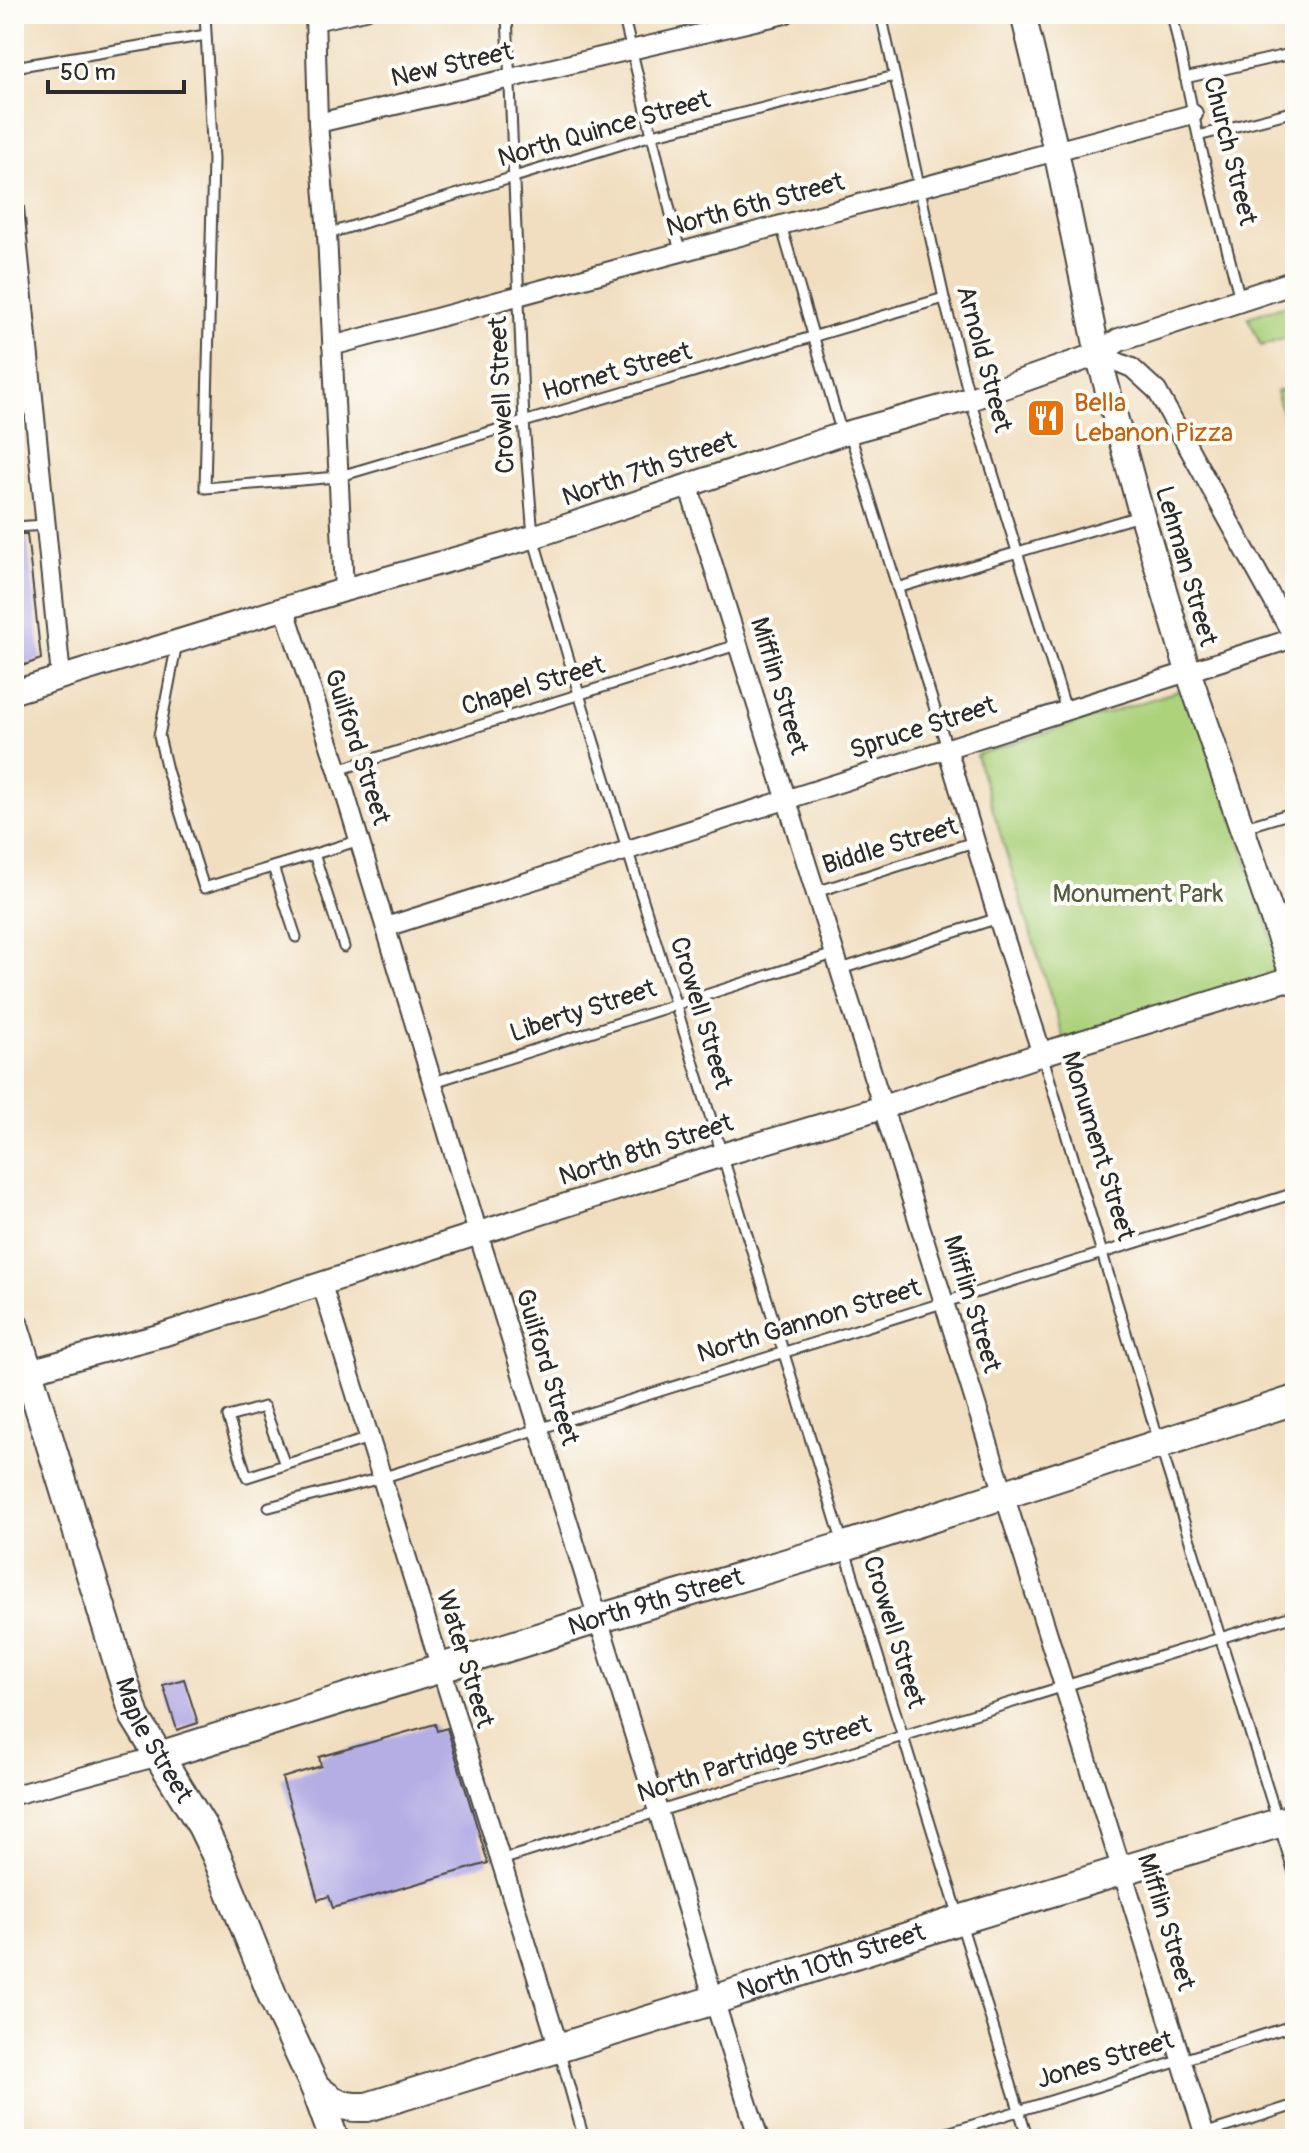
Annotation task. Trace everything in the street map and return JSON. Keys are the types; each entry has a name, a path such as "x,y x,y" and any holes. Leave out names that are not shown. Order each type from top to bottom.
{"main road":[{"name":"Lehman Street","path":"1023,14 1056,151 1098,354 1142,516 1188,671 1294,979"},
{"name":"Maple Street","path":"14,1326 21,1373 135,1717 217,1857 334,2139"},
{"name":"North 9th Street","path":"159,1756 598,1619 845,1546 1295,1400"},
{"name":"North 10th Street","path":"367,2107 714,2000 959,1920 1287,1821"},
{"path":"315,2087 333,2102 347,2108 367,2107"},
{"path":"346,2139 353,2122 367,2107"}],"street":[{"name":"New Street","path":"318,123 785,14"},
{"path":"316,20 318,123 327,234 344,590"},
{"name":"North 6th Street","path":"332,346 1193,114"},
{"path":"14,208 19,311 46,525 61,677"},
{"name":"North 7th Street","path":"14,692 344,590 533,537 845,433 970,399 1098,354 1119,340 1295,282"},
{"path":"1098,354 1132,368 1157,391 1294,639"},
{"name":"Mifflin Street","path":"688,485 1181,2060 1200,2137"},
{"name":"Guilford Street","path":"285,610 360,840 478,1233 759,2139"},
{"name":"Spruce Street","path":"386,927 1294,639"},
{"name":"Monument Street","path":"947,748 1042,1054"},
{"name":"North 8th Street","path":"21,1373 162,1335 1042,1054 1294,979"},
{"name":"Water Street","path":"322,1285 559,2048"},
{"name":"North 9th Street","path":"14,1795 159,1756"}],"lane":[{"path":"14,67 206,35 205,14"},
{"path":"316,20 368,14"},
{"name":"Crowell Street","path":"507,14 524,422 533,537 627,850 1028,2139"},
{"path":"623,14 680,252"},
{"name":"Arnold Street","path":"881,14 944,298 970,399 1066,710"},
{"name":"Church Street","path":"1172,14 1198,136 1240,299"},
{"name":"Hornet Street","path":"206,35 213,160 205,488 337,477 944,298"},
{"path":"1185,78 1295,53"},
{"name":"North Quince Street","path":"327,234 652,135 895,76"},
{"path":"1198,136 1295,111"},
{"name":"Monument Street","path":"781,225 814,338 947,748"},
{"path":"897,588 1142,516"},
{"path":"14,527 46,525"},
{"path":"177,643 159,736 204,888 360,840"},
{"name":"Chapel Street","path":"338,770 740,644"},
{"path":"1240,828 1295,812"},
{"name":"Biddle Street","path":"816,892 977,841"},
{"path":"314,854 344,947"},
{"path":"273,867 296,937"},
{"name":"Liberty Street","path":"434,1082 675,1005 998,918"},
{"name":"Monument Street","path":"1042,1054 1220,1638 1287,1821 1295,1876"},
{"name":"North Gannon Street","path":"269,1507 381,1478 1295,1193"},
{"path":"285,1465 264,1407 228,1417 247,1477 285,1465 369,1438"},
{"name":"North Partridge Street","path":"501,1860 1295,1615"},
{"name":"Jones Street","path":"928,2139 1295,2025"},
{"path":"559,2048 584,2139"},
{"path":"1200,2137 1295,2105"}],"green space":[{"path":"1295,302 1295,335 1261,346 1248,317"},
{"path":"1295,386 1295,455 1276,392"},
{"name":"Monument Park","path":"1190,687 1283,972 1064,1040 976,755"}],"building":[{"path":"14,534 27,534 41,659 14,669"},
{"path":"184,1679 198,1723 177,1730 163,1685"},
{"path":"435,1724 437,1731 447,1728 488,1863 333,1908 329,1896 318,1900 282,1778 321,1766 319,1757"}],"place":[{"name":"Bella Lebanon Pizza","path":"1046,418"}]}
